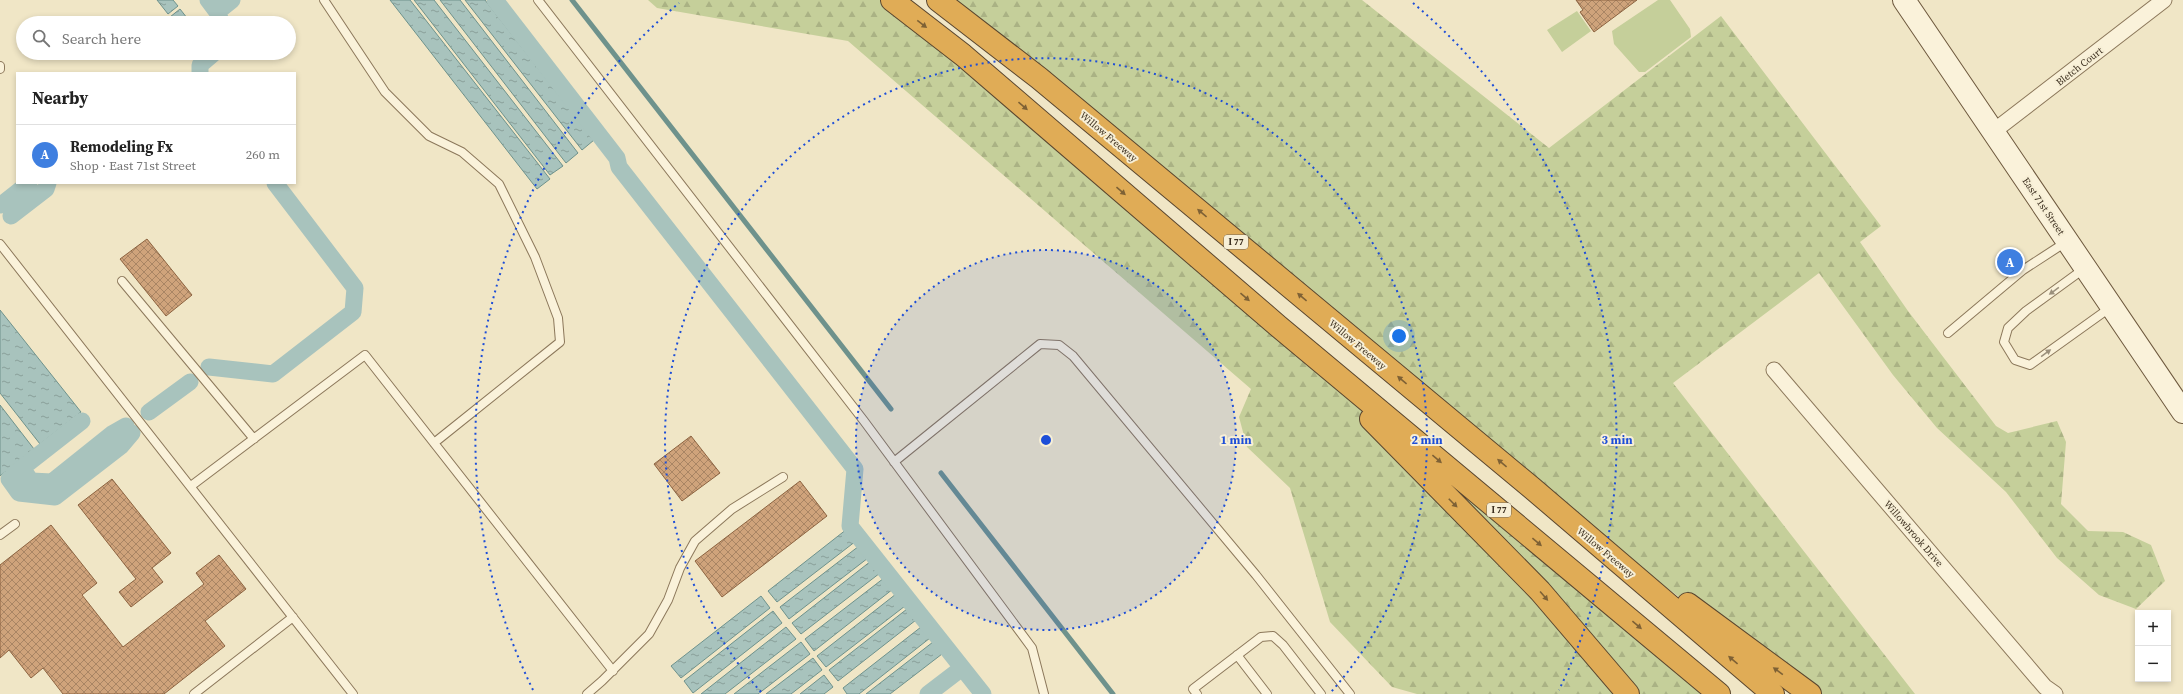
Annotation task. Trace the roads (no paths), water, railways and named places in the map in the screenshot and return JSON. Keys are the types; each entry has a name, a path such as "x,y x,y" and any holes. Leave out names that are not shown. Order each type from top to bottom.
{"highway":[{"name":"I 77","path":"892,0 963,55 1278,326 1719,694"},
{"name":"Willow Freeway","path":"938,0 1039,78 1532,488 1773,694"},
{"path":"1278,326 1540,591 1628,694"},
{"path":"1532,488 1810,694"}],"main road":[{"name":"East 71st Street","path":"1904,0 2183,412"}],"street":[{"name":"Bletch Court","path":"1994,131 2164,0"},
{"name":"Willowbrook Drive","path":"1774,370 2045,687 2055,694"}],"lane":[{"path":"324,0 385,92 429,136 462,152 499,184 535,257 558,318 560,342 434,443"},
{"path":"538,0 894,462 1032,648 1044,694"},
{"path":"1948,333 2023,270 2068,241"},
{"path":"0,244 353,694"},
{"path":"2085,268 2026,311 2008,328 2004,342 2015,360 2030,365 2111,307"},
{"path":"122,281 254,439"},
{"path":"894,462 1040,344 1059,345 1073,356 1252,569 1350,694"},
{"path":"190,486 365,355 613,671"},
{"path":"587,694 613,671 649,634 668,600 680,568 695,541 732,509 783,477"},
{"path":"0,535 15,524"},
{"path":"194,694 293,617"},
{"path":"1197,694 1193,689 1261,637 1272,636 1283,645 1321,694"},
{"path":"1237,655 1267,694"}],"water":[{"path":"157,0 173,0 178,6 168,14"},
{"path":"390,0 410,0 550,179 537,189"},
{"path":"414,0 434,0 563,166 550,175"},
{"path":"440,0 460,0 578,153 566,163"},
{"path":"465,0 485,0 594,140 582,150"},
{"path":"180,9 186,16 171,16"},
{"path":"0,310 81,412 40,444 0,393"},
{"path":"0,405 34,449 0,476"},
{"path":"847,529 856,541 777,602 768,591"},
{"path":"859,546 868,558 789,619 780,607"},
{"path":"871,561 880,573 801,634 792,623"},
{"path":"884,578 893,589 814,651 805,639"},
{"path":"896,594 905,606 826,667 817,656"},
{"path":"761,596 770,608 681,678 671,666"},
{"path":"907,609 916,620 838,681 829,670"},
{"path":"773,611 782,623 693,693 684,681"},
{"path":"786,627 796,639 725,694 701,694"},
{"path":"921,627 930,638 859,694 847,694 843,688"},
{"path":"801,642 810,654 758,694 734,694"},
{"path":"933,642 942,654 890,694 866,694"},
{"path":"813,658 822,670 791,694 766,694"},
{"path":"824,675 833,687 824,694 800,694"}],"waterway":[{"path":"208,0 217,12"},
{"path":"219,16 217,12 232,0"},
{"path":"495,0 617,158 619,167 855,469 850,526 983,694"},
{"path":"572,0 891,409"},
{"path":"200,72 200,65 206,60"},
{"path":"1,205 28,184"},
{"path":"11,216 46,189 48,184"},
{"path":"209,367 273,374 353,312 355,288 276,184"},
{"path":"149,412 190,382"},
{"path":"13,475 82,421"},
{"path":"22,468 31,481 52,482 112,434 126,426"},
{"path":"9,479 19,493 55,497 121,446 132,433"},
{"path":"941,473 1113,694"},
{"path":"928,694 962,668"}],"place":[{"name":"Remodeling Fx","path":"2010,262"}]}
